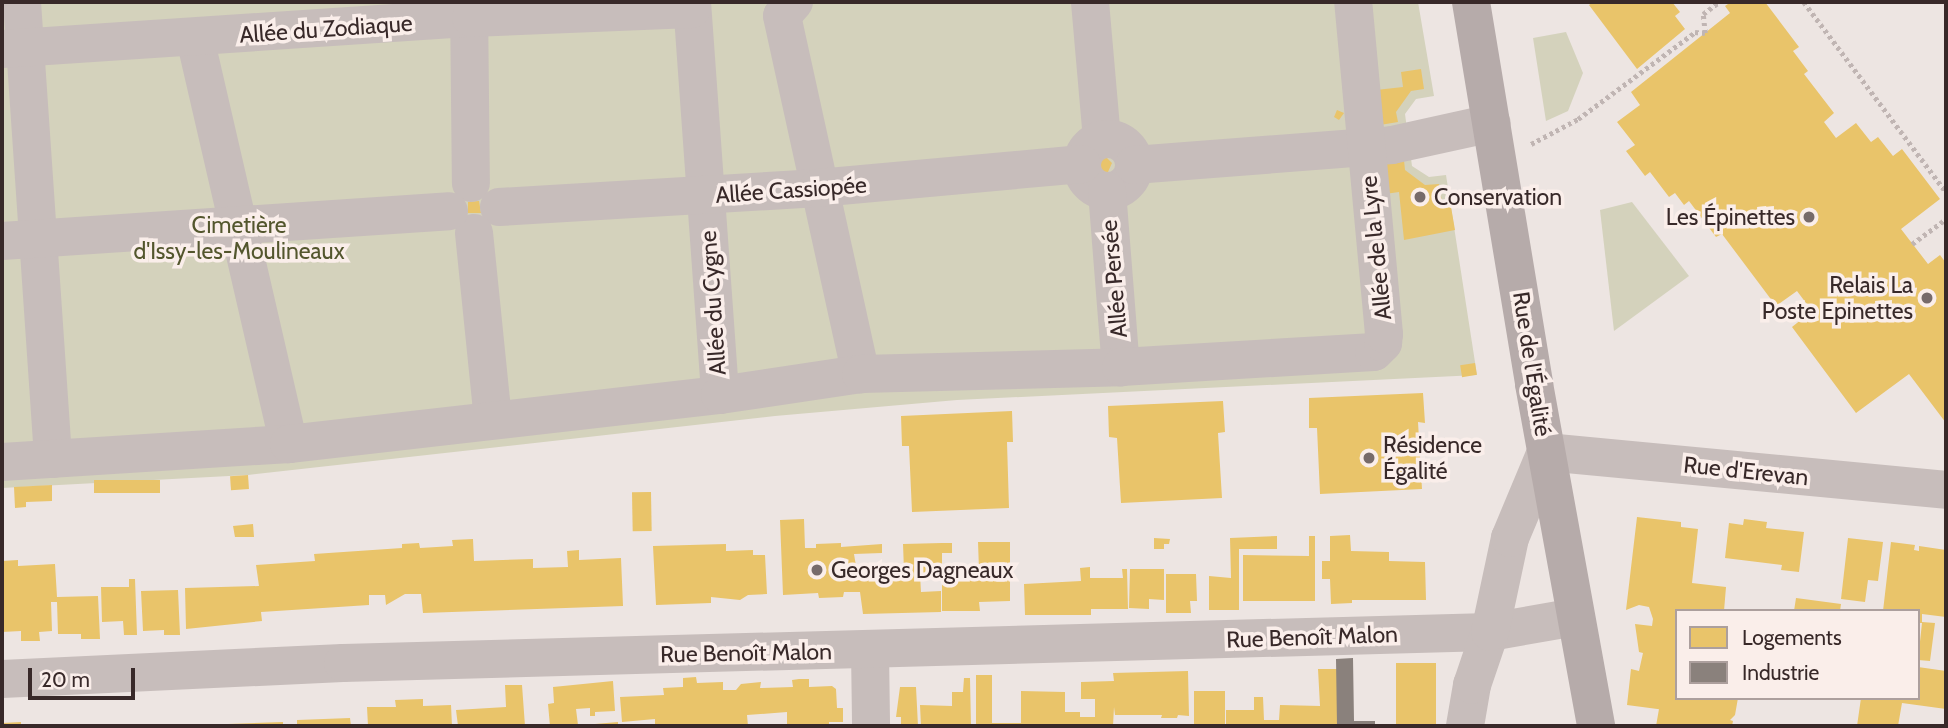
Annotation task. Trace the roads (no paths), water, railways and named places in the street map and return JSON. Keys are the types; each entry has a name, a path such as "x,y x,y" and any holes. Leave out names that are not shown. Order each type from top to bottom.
{"main road":[{"name":"Rue de l'Égalité","path":"1471,2 1546,452 1596,726"}],"street":[{"path":"22,2 14,49 19,240 53,458"},
{"path":"794,2 782,16 861,374"},
{"name":"Allée Persée","path":"1090,2 1097,165 1121,367"},
{"name":"Allée de la Lyre","path":"1121,367 1367,354 1379,349 1384,334 1353,2"},
{"name":"Allée du Zodiaque","path":"14,49 195,38 470,10 692,6"},
{"name":"Allée du Cygne","path":"692,6 720,395"},
{"path":"470,10 473,208 493,419"},
{"path":"195,38 289,444"},
{"path":"1097,165 1123,186 1129,181 1134,165 1392,145 1492,123"},
{"name":"Allée Cassiopée","path":"19,240 473,208 706,196 1097,165"},
{"path":"2,462 289,444 720,395 861,374 1121,367"},
{"path":"1465,726 1472,685 1490,632 1510,538 1546,452"},
{"name":"Rue d'Erevan","path":"1546,452 1946,490"},
{"name":"Rue Benoît Malon","path":"2,679 344,663 1490,632 1576,617"},
{"path":"870,650 871,726"}],"place":[{"name":"Conservation","path":"1420,197"},
{"name":"Les Épinettes","path":"1809,217"},
{"name":"Relais La Poste Epinettes","path":"1927,298"},
{"name":"Résidence Égalité","path":"1369,458"},
{"name":"Georges Dagneaux","path":"817,570"}],"park label":[{"name":"Cimetière d'Issy-les-Moulineaux","path":"239,238"}]}
